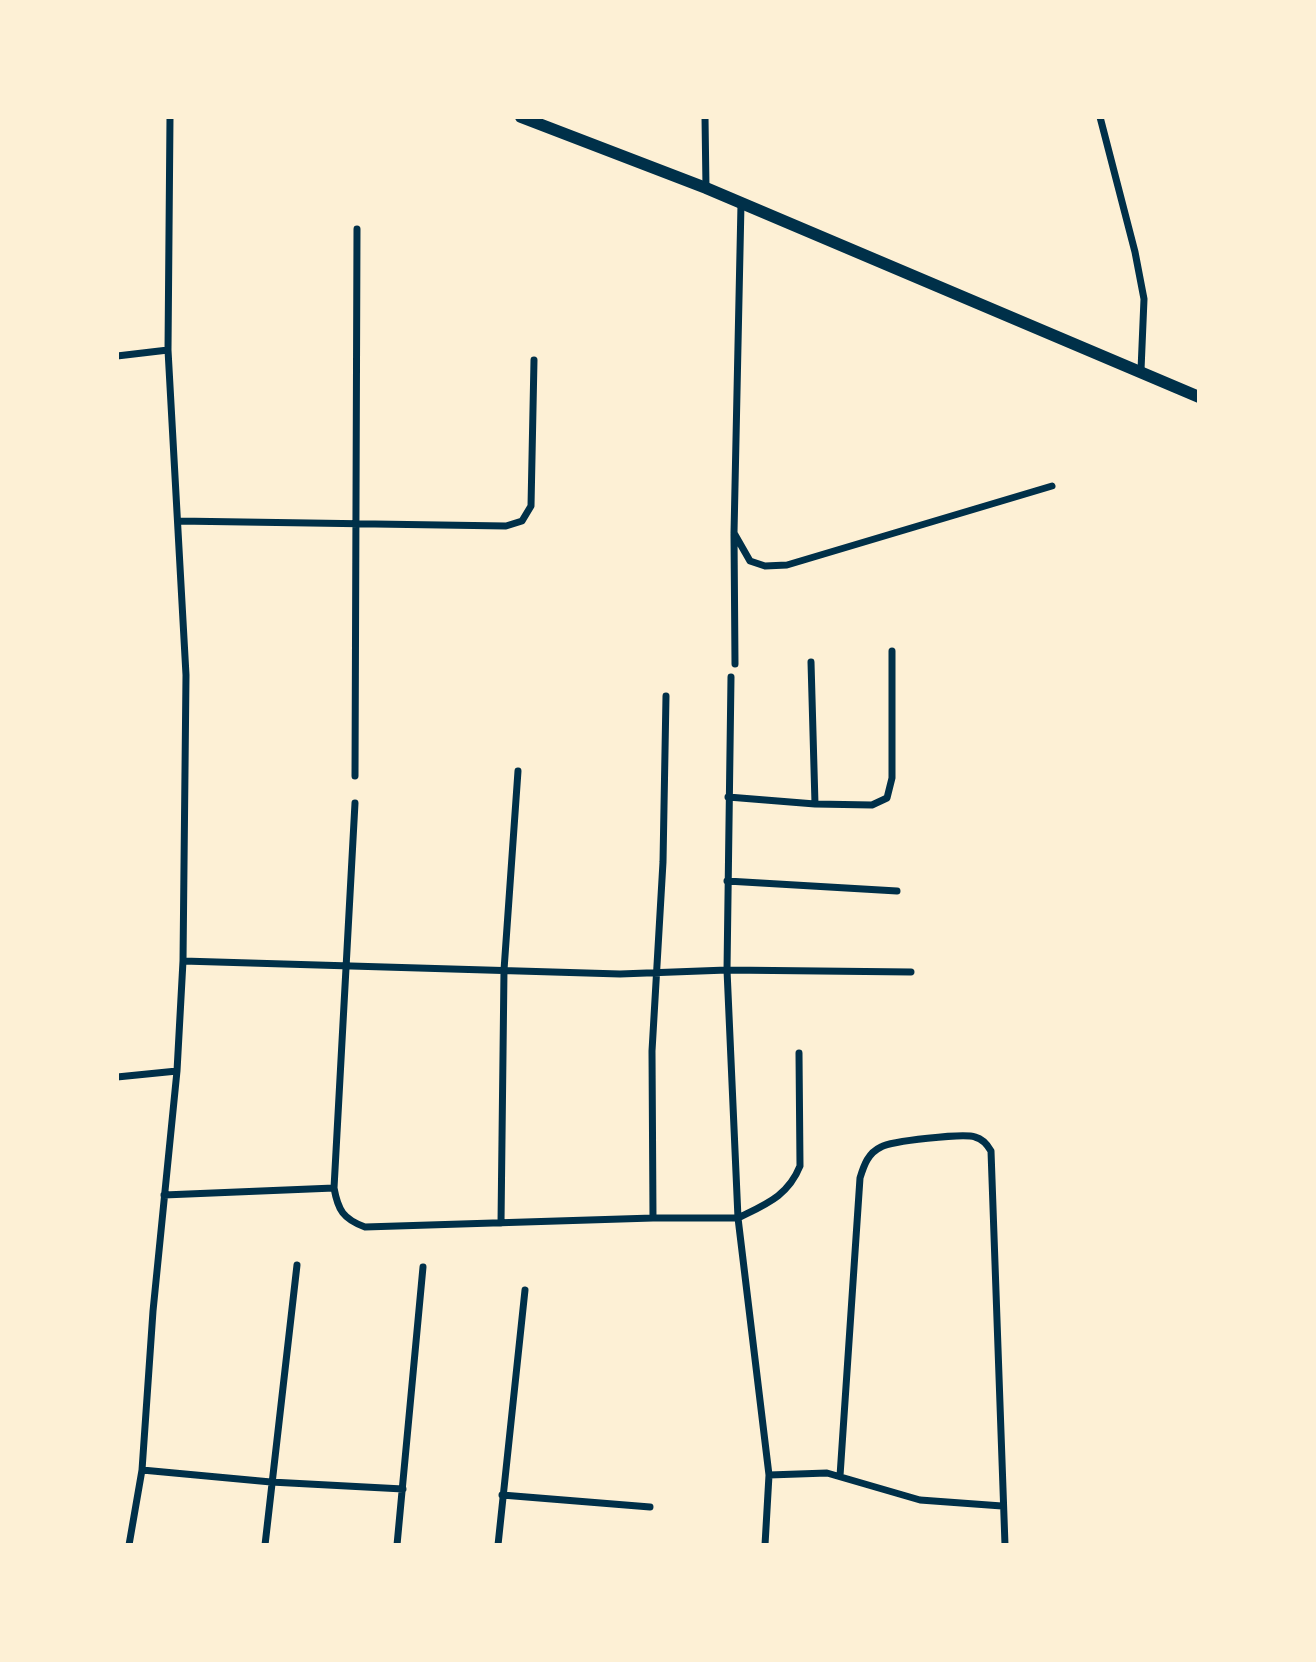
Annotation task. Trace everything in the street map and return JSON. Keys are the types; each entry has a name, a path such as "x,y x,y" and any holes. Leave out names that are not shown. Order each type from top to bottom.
{"street":[{"path":"130,1545 142,1470 164,1195 177,1071 183,961 186,675 168,350 170,117"},
{"path":"521,117 706,188 1141,370 1199,397"},
{"path":"705,117 706,188"},
{"path":"1100,117 1135,252 1144,299 1141,370"},
{"path":"735,664 734,533 741,204"},
{"path":"355,776 357,229"},
{"path":"117,356 168,350"},
{"path":"178,521 506,526 522,521 531,506 532,497 534,360"},
{"path":"734,533 750,561 765,566 787,565 1052,486"},
{"path":"728,797 872,806 887,798 892,778 892,651"},
{"path":"811,662 815,804"},
{"path":"731,677 727,970 738,1218 769,1475 765,1545"},
{"path":"653,1218 652,1051 666,696"},
{"path":"501,1223 503,970 518,771"},
{"path":"355,803 344,966 334,1188 338,1209 348,1221 365,1227 738,1218 782,1195 793,1183 800,1166 799,1053"},
{"path":"727,881 897,891"},
{"path":"183,961 657,974 727,970 911,972"},
{"path":"117,1077 177,1071"},
{"path":"840,1476 860,1178 864,1163 882,1146 960,1135 975,1136 985,1142 991,1151 1005,1545"},
{"path":"164,1195 334,1188"},
{"path":"265,1545 297,1265"},
{"path":"397,1545 423,1267"},
{"path":"498,1545 525,1290"},
{"path":"142,1470 271,1482 403,1489"},
{"path":"769,1475 804,1471 840,1476 941,1504 1002,1506"},
{"path":"502,1495 650,1507"}]}
